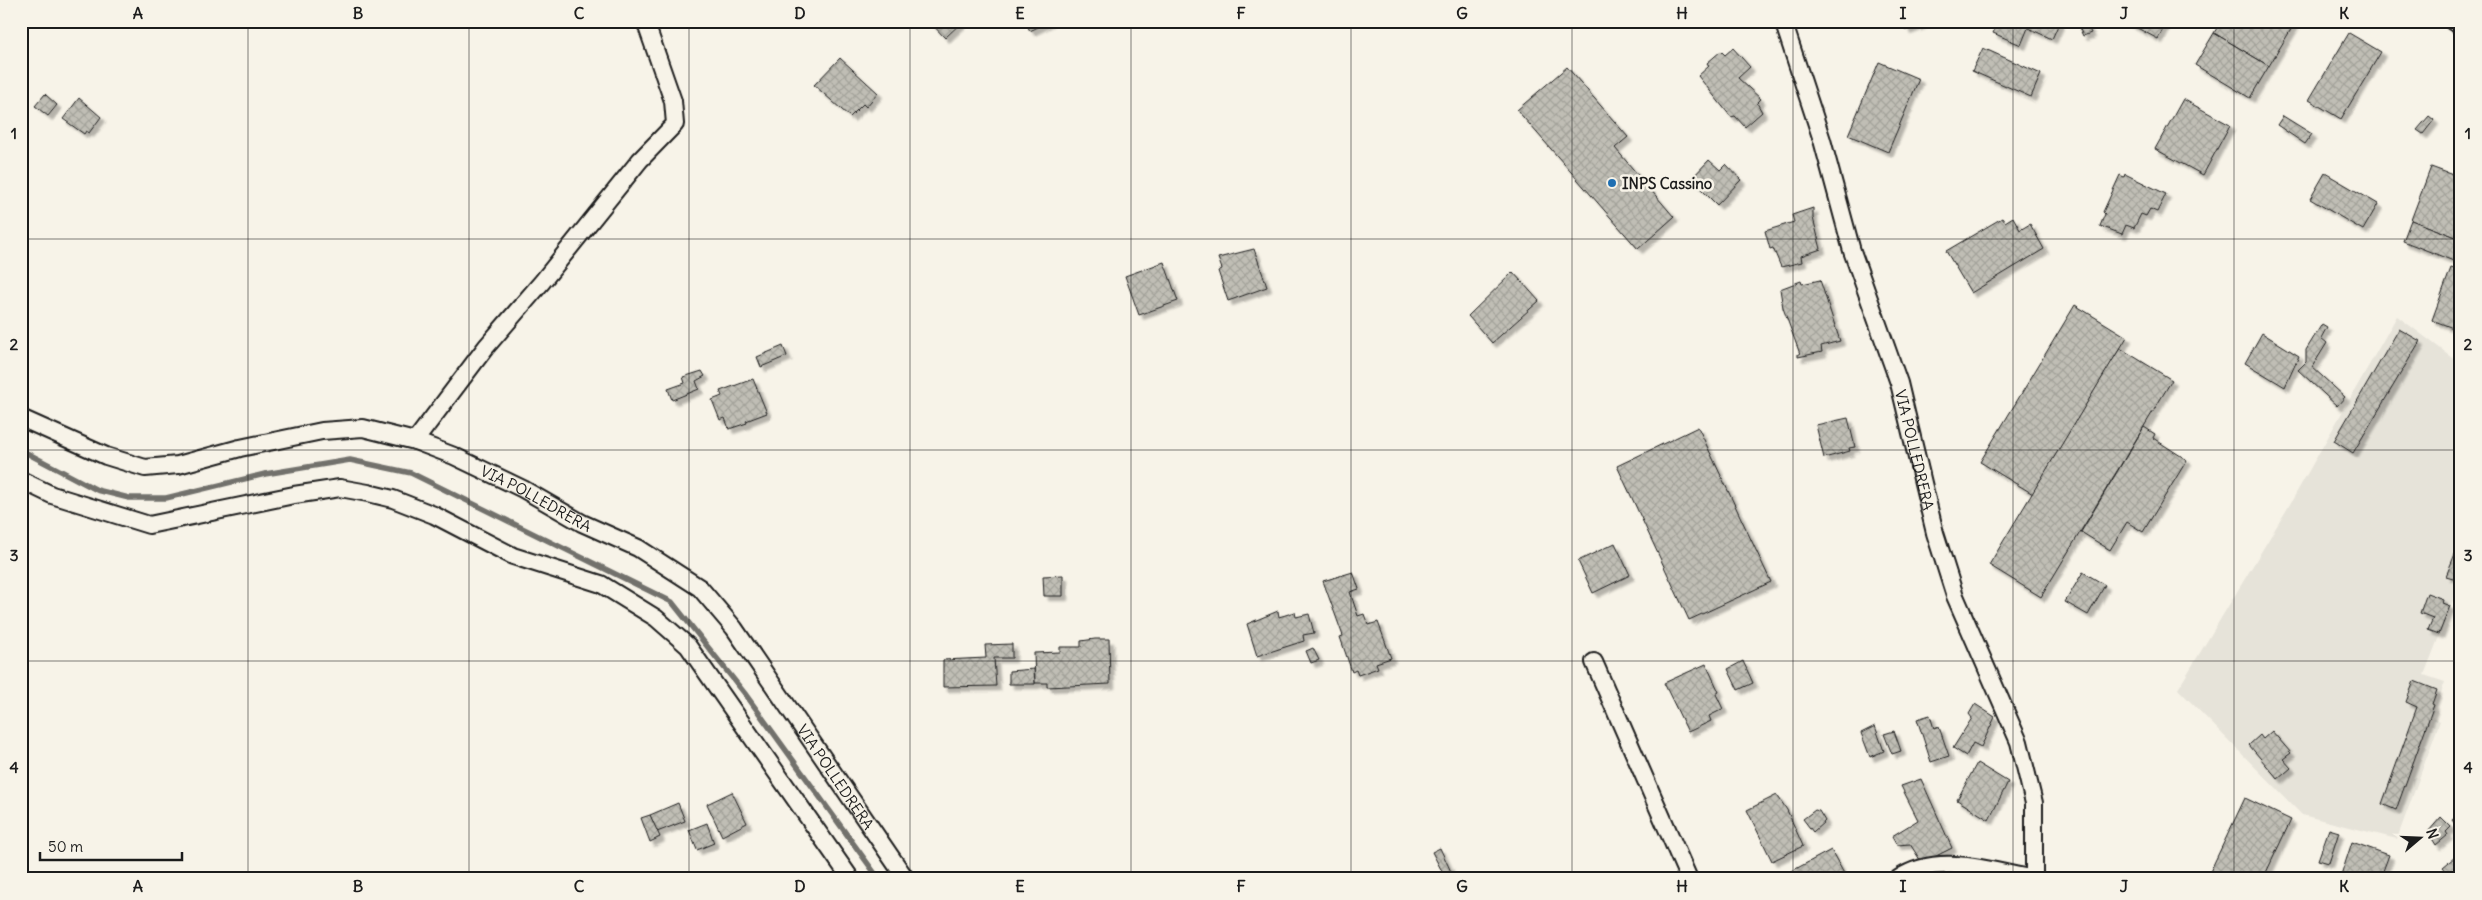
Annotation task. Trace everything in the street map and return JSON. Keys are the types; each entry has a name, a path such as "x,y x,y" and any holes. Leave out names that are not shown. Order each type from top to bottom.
{"street":[{"path":"415,441 486,347 542,282 640,160 675,124 673,101 644,21"},
{"name":"VIA POLLEDRERA","path":"1783,21 1822,140 1852,250 1899,383 1935,533 1955,596 2019,742 2034,803 2035,879 1994,876 1960,864 1935,864 1905,874 1898,879"},
{"path":"2452,21 2461,26"},
{"name":"VIA POLLEDRERA","path":"21,418 106,456 145,468 178,465 240,448 322,431 363,428 415,441 454,456 515,485 582,523 638,548 700,588 734,628 906,879"},
{"path":"21,480 52,495 149,525 312,492 340,488 368,493 393,499 434,515 512,556 601,584 656,618 688,646 851,879"},
{"path":"1594,662 1689,879"}],"shaded area":[{"path":"2397,316 2461,364 2461,580 2424,675 2445,682 2432,717 2440,721 2397,839 2302,815 2178,689 2286,511"}],"building":[{"path":"929,21 963,21 945,38"},
{"path":"1025,21 1050,21 1030,31"},
{"path":"1903,21 1929,21 1906,30"},
{"path":"1989,21 2060,21 2052,39 2028,28 2021,45 1993,33 1997,25"},
{"path":"2076,21 2085,21 2091,33 2083,36"},
{"path":"2124,21 2167,21 2158,39"},
{"path":"2221,21 2296,21 2269,66 2214,33"},
{"path":"2214,33 2269,66 2250,98 2195,65"},
{"path":"2349,33 2381,52 2341,119 2309,100"},
{"path":"1733,48 1750,67 1738,78 1761,99 1757,103 1762,112 1745,127 1735,116 1731,117 1698,76 1709,66 1707,63 1721,51 1725,55"},
{"path":"1983,48 2041,74 2031,97 1972,71"},
{"path":"840,58 878,93 866,107 863,104 850,117 814,85"},
{"path":"1879,62 1919,79 1888,152 1848,135"},
{"name":"INPS Cassino","path":"1567,67 1628,137 1615,148 1674,217 1638,249 1517,110"},
{"path":"45,94 57,105 48,116 35,106"},
{"path":"79,98 101,117 89,133 86,131 84,134 63,119"},
{"path":"2183,99 2230,125 2203,175 2155,149"},
{"path":"2283,116 2312,134 2305,144 2277,125"},
{"path":"2429,116 2434,120 2423,134 2417,130"},
{"path":"1709,160 1720,170 1726,164 1741,180 1717,205 1691,179"},
{"path":"2431,167 2461,178 2461,239 2411,220"},
{"path":"2325,173 2378,204 2363,230 2310,199"},
{"path":"2125,174 2166,194 2157,212 2150,209 2146,216 2141,214 2134,228 2126,225 2122,234 2100,226 2105,214 2103,212 2120,175 2124,177"},
{"path":"1813,208 1813,218 1821,249 1801,256 1802,262 1781,267 1773,248 1770,249 1765,231 1794,222 1792,215"},
{"path":"2013,217 2020,230 2030,224 2044,249 1971,293 1946,251 2002,218 2005,222"},
{"path":"2411,220 2461,239 2461,264 2403,241"},
{"path":"1254,249 1267,287 1228,301 1218,271 1222,269 1218,258"},
{"path":"1164,262 1178,301 1139,315 1125,276"},
{"path":"2451,268 2461,271 2461,331 2432,320"},
{"path":"1513,272 1539,301 1492,343 1468,316"},
{"path":"1820,280 1840,341 1821,346 1822,352 1798,357 1798,354 1800,354 1783,308 1780,289 1801,281 1802,284"},
{"path":"2075,305 2127,337 2033,494 1980,462"},
{"path":"2322,324 2327,327 2321,338 2327,343 2312,367 2345,397 2337,406 2298,370 2306,362 2306,350"},
{"path":"2399,329 2420,341 2353,453 2334,441"},
{"path":"2262,333 2299,356 2285,387 2245,363"},
{"path":"783,346 787,356 761,367 757,357"},
{"path":"2120,348 2172,380 2041,597 1989,565"},
{"path":"702,371 705,376 696,381 699,389 672,400 668,389 685,383 683,377"},
{"path":"753,379 767,413 729,429 725,418 720,420 712,400 722,396 720,391"},
{"path":"1848,418 1855,447 1849,448 1850,451 1824,458 1816,425"},
{"path":"1698,427 1771,582 1689,620 1617,466"},
{"path":"2144,427 2155,434 2153,438 2187,460 2143,532 2127,522 2110,550 2081,532"},
{"path":"1615,543 1630,575 1593,593 1578,561"},
{"path":"2455,554 2461,556 2460,580 2446,576"},
{"path":"1353,572 1359,589 1350,592 1358,616 1364,614 1368,625 1378,622 1391,658 1376,663 1378,668 1358,675 1356,670 1352,672 1340,637 1343,636 1323,581"},
{"path":"2083,572 2105,585 2088,615 2065,602"},
{"path":"1063,575 1063,596 1044,596 1043,576"},
{"path":"2427,593 2443,599 2442,603 2450,606 2439,634 2428,630 2433,618 2420,613"},
{"path":"1278,611 1279,617 1295,612 1296,617 1309,614 1314,633 1303,635 1304,641 1257,656 1247,624"},
{"path":"1109,639 1110,684 1047,687 1047,683 1035,683 1034,653 1060,652 1060,647 1081,647 1081,641"},
{"path":"1012,644 1012,658 994,658 996,686 943,687 943,660 986,658 985,645"},
{"path":"1313,648 1319,660 1311,663 1306,651"},
{"path":"1743,661 1753,683 1738,690 1728,669"},
{"path":"1706,664 1719,692 1716,694 1723,709 1709,716 1711,721 1688,732 1664,683"},
{"path":"1034,669 1035,684 1009,684 1009,671"},
{"path":"2414,681 2437,690 2432,704 2434,705 2396,810 2382,804 2417,707 2406,702"},
{"path":"1975,704 1995,717 1981,747 1973,743 1966,756 1953,748 1972,718 1969,714"},
{"path":"1930,715 1934,729 1939,727 1949,756 1931,762 1917,719"},
{"path":"1875,726 1884,751 1870,757 1861,733"},
{"path":"1894,731 1901,751 1892,754 1884,734"},
{"path":"2272,731 2291,753 2283,759 2291,768 2278,779 2249,745 2260,735 2263,739"},
{"path":"1977,763 2008,782 1989,820 1957,800"},
{"path":"1921,779 1952,848 1922,863 1910,844 1897,845 1892,836 1918,820 1901,786"},
{"path":"732,792 747,823 722,836 707,804"},
{"path":"1777,795 1787,810 1803,846 1772,861 1747,810"},
{"path":"2245,798 2291,820 2263,879 2213,879 2208,876"},
{"path":"678,803 685,821 657,832 650,815"},
{"path":"1815,810 1819,811 1825,821 1813,832 1803,819"},
{"path":"2461,813 2461,832 2452,820"},
{"path":"650,815 660,837 650,842 641,818"},
{"path":"2441,817 2451,827 2446,832 2448,835 2436,845 2428,832"},
{"path":"707,823 714,843 697,850 689,830"},
{"path":"2329,829 2339,832 2329,863 2318,860"},
{"path":"2352,842 2389,855 2380,879 2340,879"},
{"path":"1440,848 1453,876 1449,879 1446,879 1432,852"},
{"path":"1831,850 1847,879 1791,879 1788,873"},
{"path":"2461,852 2461,879 2453,879 2443,867"}],"waterway":[{"path":"21,450 97,490 129,498 166,498 265,474 350,460 411,473 672,602 746,695 879,879"}],"place":[{"name":"INPS Cassino","path":"1612,183"}]}
